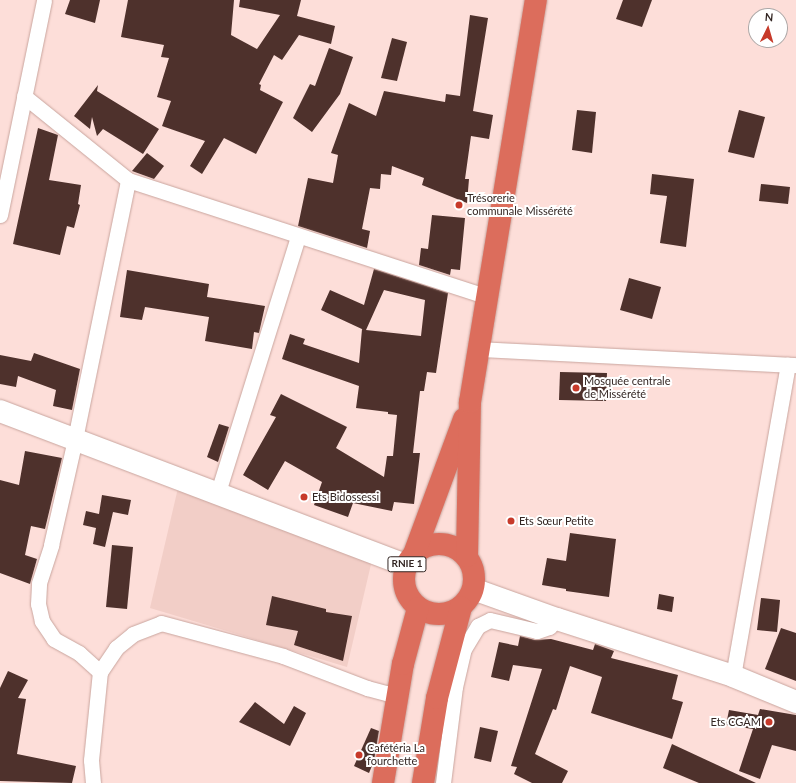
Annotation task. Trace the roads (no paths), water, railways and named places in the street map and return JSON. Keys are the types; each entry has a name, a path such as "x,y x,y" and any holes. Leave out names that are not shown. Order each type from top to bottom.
{"highway":[{"name":"RNIE 1","path":"467,556 470,402 536,0"},
{"name":"RNIE 1","path":"418,608 408,596 404,581 410,559 470,402"},
{"name":"RNIE 1","path":"410,559 426,545 441,543 455,547 467,556 473,567 473,588"},
{"path":"423,783 437,698 461,607 473,588"},
{"path":"383,783 396,696 418,608 432,614 448,613 461,607"}],"main road":[{"path":"0,411 218,492 410,559"},
{"path":"473,588 557,619 733,676 796,702"}],"street":[{"path":"0,215 9,180 24,96 44,0"},
{"path":"24,96 128,180 298,237 488,297"},
{"path":"100,672 80,653 54,639 42,621 38,604 39,583 51,545 75,439 128,180"},
{"path":"218,492 298,237"},
{"path":"479,349 792,365 733,676"},
{"path":"443,783 455,688 464,649 478,626 490,620 537,631 549,627 557,619"},
{"path":"93,783 91,760 100,672 116,648 133,634 161,623 283,656 367,688 396,696"}],"place":[{"name":"Trésorerie communale Missérété","path":"459,205"},
{"name":"Mosquée centrale de Missérété","path":"576,388"},
{"name":"Ets Bidossessi","path":"304,497"},
{"name":"Ets Sœur Petite","path":"511,521"},
{"name":"Ets CGAM","path":"769,722"},
{"name":"Cafétéria La fourchette","path":"359,755"}]}
